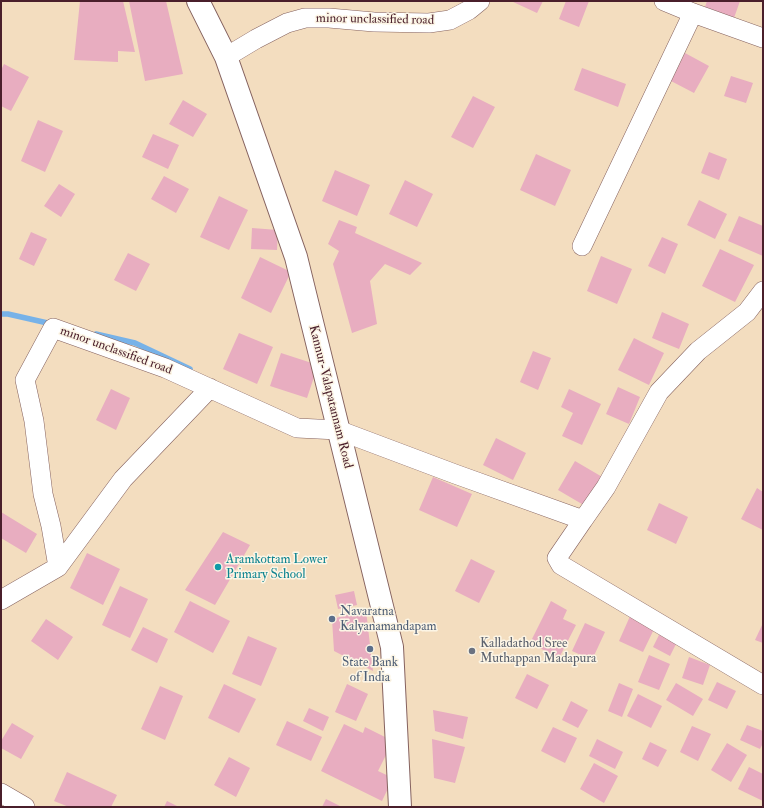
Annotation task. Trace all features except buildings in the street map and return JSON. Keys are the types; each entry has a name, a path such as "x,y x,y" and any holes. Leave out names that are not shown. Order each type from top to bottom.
{"main road":[{"name":"Kannur-Valapatannam Road","path":"198,1 226,58 296,257 392,647 400,807"}],"street":[{"name":"minor unclassified road","path":"226,58 256,39 287,23 305,18 329,18 374,22 429,23 450,20 469,10 480,1"},
{"path":"664,1 763,38"},
{"path":"582,246 693,13"},
{"path":"763,291 747,312 698,351 659,392 606,487 557,558 561,565 763,685"},
{"name":"minor unclassified road","path":"58,566 51,526 43,494 34,421 25,380 53,328 165,368 297,428 338,430 582,520"},
{"path":"1,600 58,566 123,478 210,388"},
{"path":"1,793 26,807"}],"waterway":[{"path":"1,314 8,314 52,324"},
{"path":"96,334 135,343 190,369"}],"place":[{"name":"Aramkottam Lower Primary School","path":"218,567"},
{"name":"Navaratna Kalyanamandapam","path":"332,619"},
{"name":"State Bank of India","path":"370,649"},
{"name":"Kalladathod Sree Muthappan Madapura","path":"472,651"}]}
